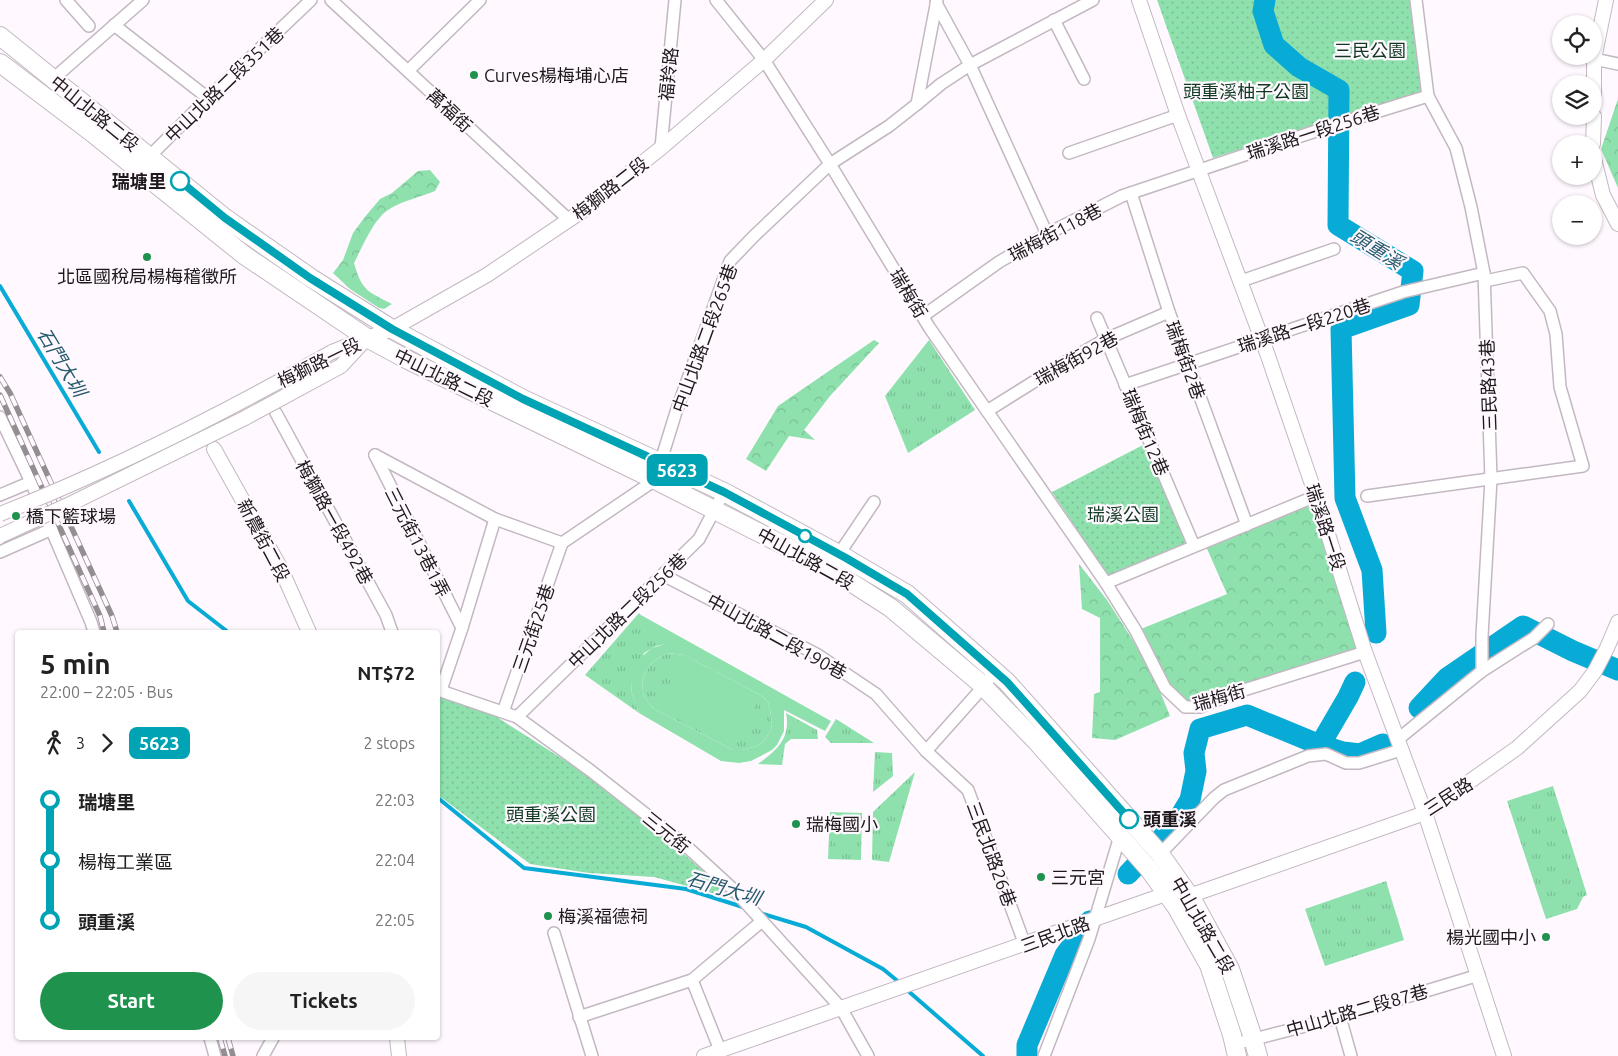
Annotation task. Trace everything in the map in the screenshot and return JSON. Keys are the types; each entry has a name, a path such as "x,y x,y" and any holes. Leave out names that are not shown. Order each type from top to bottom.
{"main road":[{"name":"中山北路二段","path":"0,36 53,79 244,255 367,338 827,567 892,608 984,686 1037,742 1148,868 1177,908 1209,966 1236,1050"},
{"name":"中山北路二段","path":"0,63 310,278 392,329 523,399 724,492 839,554 907,594 1007,682 1160,854 1189,896 1230,968 1258,1056"}],"street":[{"path":"66,0 89,26"},
{"path":"53,79 143,0"},
{"name":"中山北路二段351巷","path":"145,165 208,98 311,0"},
{"name":"萬福街","path":"331,0 568,219"},
{"path":"408,71 480,0"},
{"name":"福羚路","path":"661,148 675,0"},
{"name":"瑞梅街","path":"716,0 764,60 923,316 1106,583 1136,631 1165,688 1185,707 1200,707 1231,694 1365,652"},
{"name":"梅獅路二段","path":"367,338 392,329 487,276 582,211 661,148 764,60 826,0"},
{"name":"中山北路二段265巷","path":"655,480 662,463 676,412 730,261 830,164 889,126 941,84 970,65 1094,0"},
{"name":"瑞溪路一段","path":"1139,0 1178,114 1262,339 1316,496 1365,652 1425,813 1504,1056"},
{"name":"三民路43巷","path":"1416,0 1428,96 1456,148 1471,208 1484,277 1491,479 1482,636 1482,671"},
{"path":"1602,20 1606,0"},
{"path":"936,2 970,65 1047,234"},
{"path":"917,104 936,2"},
{"path":"1054,20 1084,79"},
{"path":"114,25 208,98"},
{"path":"1602,61 1618,64"},
{"name":"瑞溪路一段256巷","path":"1199,170 1358,117 1428,96"},
{"path":"1069,153 1178,114"},
{"name":"瑞梅街118巷","path":"923,316 997,264 1047,234 1131,193 1199,170"},
{"path":"1600,185 1603,196 1618,224"},
{"name":"瑞梅街2巷","path":"1131,193 1169,312 1247,525"},
{"path":"1241,281 1334,249"},
{"name":"瑞溪路一段220巷","path":"1126,385 1403,292 1484,277 1524,273 1550,311 1556,334 1560,387 1584,466 1491,479"},
{"name":"瑞梅街92巷","path":"987,411 1106,339 1169,312"},
{"name":"瑞梅街12巷","path":"1097,318 1194,546"},
{"name":"梅獅路一段","path":"0,514 77,482 181,432 332,352 367,338"},
{"name":"梅獅路一段","path":"0,536 70,504 237,422 341,366 367,338"},
{"name":"梅獅路一段492巷","path":"276,414 386,615 391,630"},
{"path":"0,418 52,529 93,630"},
{"name":"新農街二段","path":"214,449 281,569 308,630"},
{"name":"三元街13巷1弄","path":"462,628 374,455 495,519"},
{"path":"1367,496 1491,479"},
{"path":"440,687 462,628 495,519 562,543 655,480"},
{"path":"0,496 31,482"},
{"name":"中山北路二段256巷","path":"517,717 700,539 724,492"},
{"path":"1106,583 1316,496"},
{"path":"839,554 874,502"},
{"path":"0,552 52,529"},
{"name":"三元街25巷","path":"504,712 562,543"},
{"name":"中山北路二段190巷","path":"663,575 827,660 876,694 926,750"},
{"name":"三民路","path":"1189,896 1425,813 1517,748 1580,691 1595,672 1618,622"},
{"path":"1160,854 1224,790 1308,756 1326,754 1346,763 1359,763 1399,745 1482,671 1534,638 1548,624"},
{"path":"926,750 984,686 995,671"},
{"name":"三元街","path":"440,690 517,717 591,771 685,845 734,890 841,1008 868,1056"},
{"name":"三民北路26巷","path":"926,750 968,790 1025,945"},
{"path":"1044,1056 1089,939 1094,920 1126,842"},
{"name":"三民北路","path":"841,1008 1166,894 1189,896"},
{"path":"579,1017 692,980 759,919"},
{"path":"554,933 592,1056"},
{"name":"中山北路二段87巷","path":"1236,1050 1253,1038 1340,1017 1479,975"},
{"path":"692,980 720,1050"},
{"path":"704,1056 841,1008"},
{"path":"1340,1017 1351,1056"},
{"path":"211,1040 215,1056"},
{"path":"263,1056 272,1040"},
{"path":"397,1040 399,1056"}],"green space":[{"path":"1157,0 1412,0 1427,90 1213,158"},
{"path":"1618,99 1618,188 1602,151 1602,146"},
{"path":"430,170 440,182 435,191 388,210 377,220 354,263 363,285 371,293 392,304 384,309 379,308 350,289 333,273 343,260 353,233 380,199 392,193 418,171"},
{"path":"874,340 879,343 830,396 804,430 815,440 789,436 766,471 746,459 778,406"},
{"path":"929,340 975,410 908,453 885,396"},
{"name":"瑞溪公園","path":"1145,444 1186,544 1108,576 1052,492"},
{"path":"1316,496 1365,652 1185,707 1165,688 1136,631 1227,594 1204,542"},
{"path":"1079,564 1107,600 1150,667 1170,716 1115,740 1092,738 1094,694 1100,692 1100,618 1082,609"},
{"path":"639,613 641,615 635,626 666,644 656,646 644,653 631,684 632,694 639,713 585,675"},
{"path":"641,615 831,721 825,731 784,710 784,731 777,745 772,750 751,761 739,763 721,761 639,713 632,694 631,684 635,666 640,658 652,648 665,644 634,626","holes":["668,653 684,655 762,696 768,702 772,724 771,730 764,741 757,746 733,750 654,709 643,693 643,677 652,663 659,657"]},
{"path":"668,653 684,655 762,696 768,702 772,724 771,730 764,741 757,746 733,750 654,709 643,693 643,677 652,663"},
{"path":"684,655 760,697 733,748 657,708"},
{"name":"頭重溪公園","path":"440,697 492,714 577,768 646,820 734,899 654,877 589,873 530,864 440,796"},
{"path":"786,713 817,730 818,739 791,739 785,744 782,765 758,764 781,743 786,730"},
{"path":"836,719 874,743 831,743 825,737"},
{"path":"875,752 892,753 893,776 873,792"},
{"path":"915,772 889,862 872,860 873,812"},
{"path":"1553,786 1587,895 1583,897 1577,909 1546,919 1507,801"},
{"path":"830,812 862,813 861,860 828,859"},
{"path":"1386,881 1404,940 1325,966 1305,909"}],"waterway":[{"name":"頭重溪","path":"1265,0 1263,11 1274,45 1299,67 1339,90 1338,225 1413,271 1409,305 1341,329 1345,498 1372,570 1376,633"},
{"name":"石門大圳","path":"0,286 99,452"},
{"name":"石門大圳","path":"129,501 188,601 225,630"},
{"path":"1419,708 1447,678 1523,626 1573,651 1618,670"},
{"name":"頭重溪","path":"1320,745 1355,682"},
{"name":"頭重溪","path":"1128,874 1176,823 1190,800 1196,771 1194,753 1200,729 1247,715 1320,745 1343,752 1360,754 1383,744"},
{"name":"石門大圳","path":"440,800 524,868 686,889 746,908"},
{"name":"石門大圳","path":"760,913 806,927 883,969 900,983"},
{"name":"頭重溪","path":"1027,1056 1027,1045 1065,955 1090,921"},
{"name":"石門大圳","path":"907,990 983,1056"}],"railway":[{"path":"0,377 10,393 112,616 116,630"},
{"path":"0,395 100,616 104,630"},
{"path":"221,1040 225,1056"},
{"path":"229,1040 233,1056"}],"bus line":[{"name":"5623","path":"180,181 225,218 310,278 392,329 523,399 724,492 846,558 907,594 1007,682 1129,819"}],"place":[{"name":"Curves楊梅埔心店","path":"474,75"},
{"name":"瑞塘里","path":"180,181"},
{"name":"北區國稅局楊梅稽徵所","path":"147,257"},
{"name":"橋下籃球場","path":"16,516"},
{"name":"頭重溪","path":"1129,819"},
{"name":"瑞梅國小","path":"796,824"},
{"name":"三元宮","path":"1041,877"},
{"name":"梅溪福德祠","path":"548,916"},
{"name":"楊光國中小","path":"1546,937"}],"park label":[{"name":"三民公園","path":"1370,50"},
{"name":"頭重溪柚子公園","path":"1246,91"}]}
